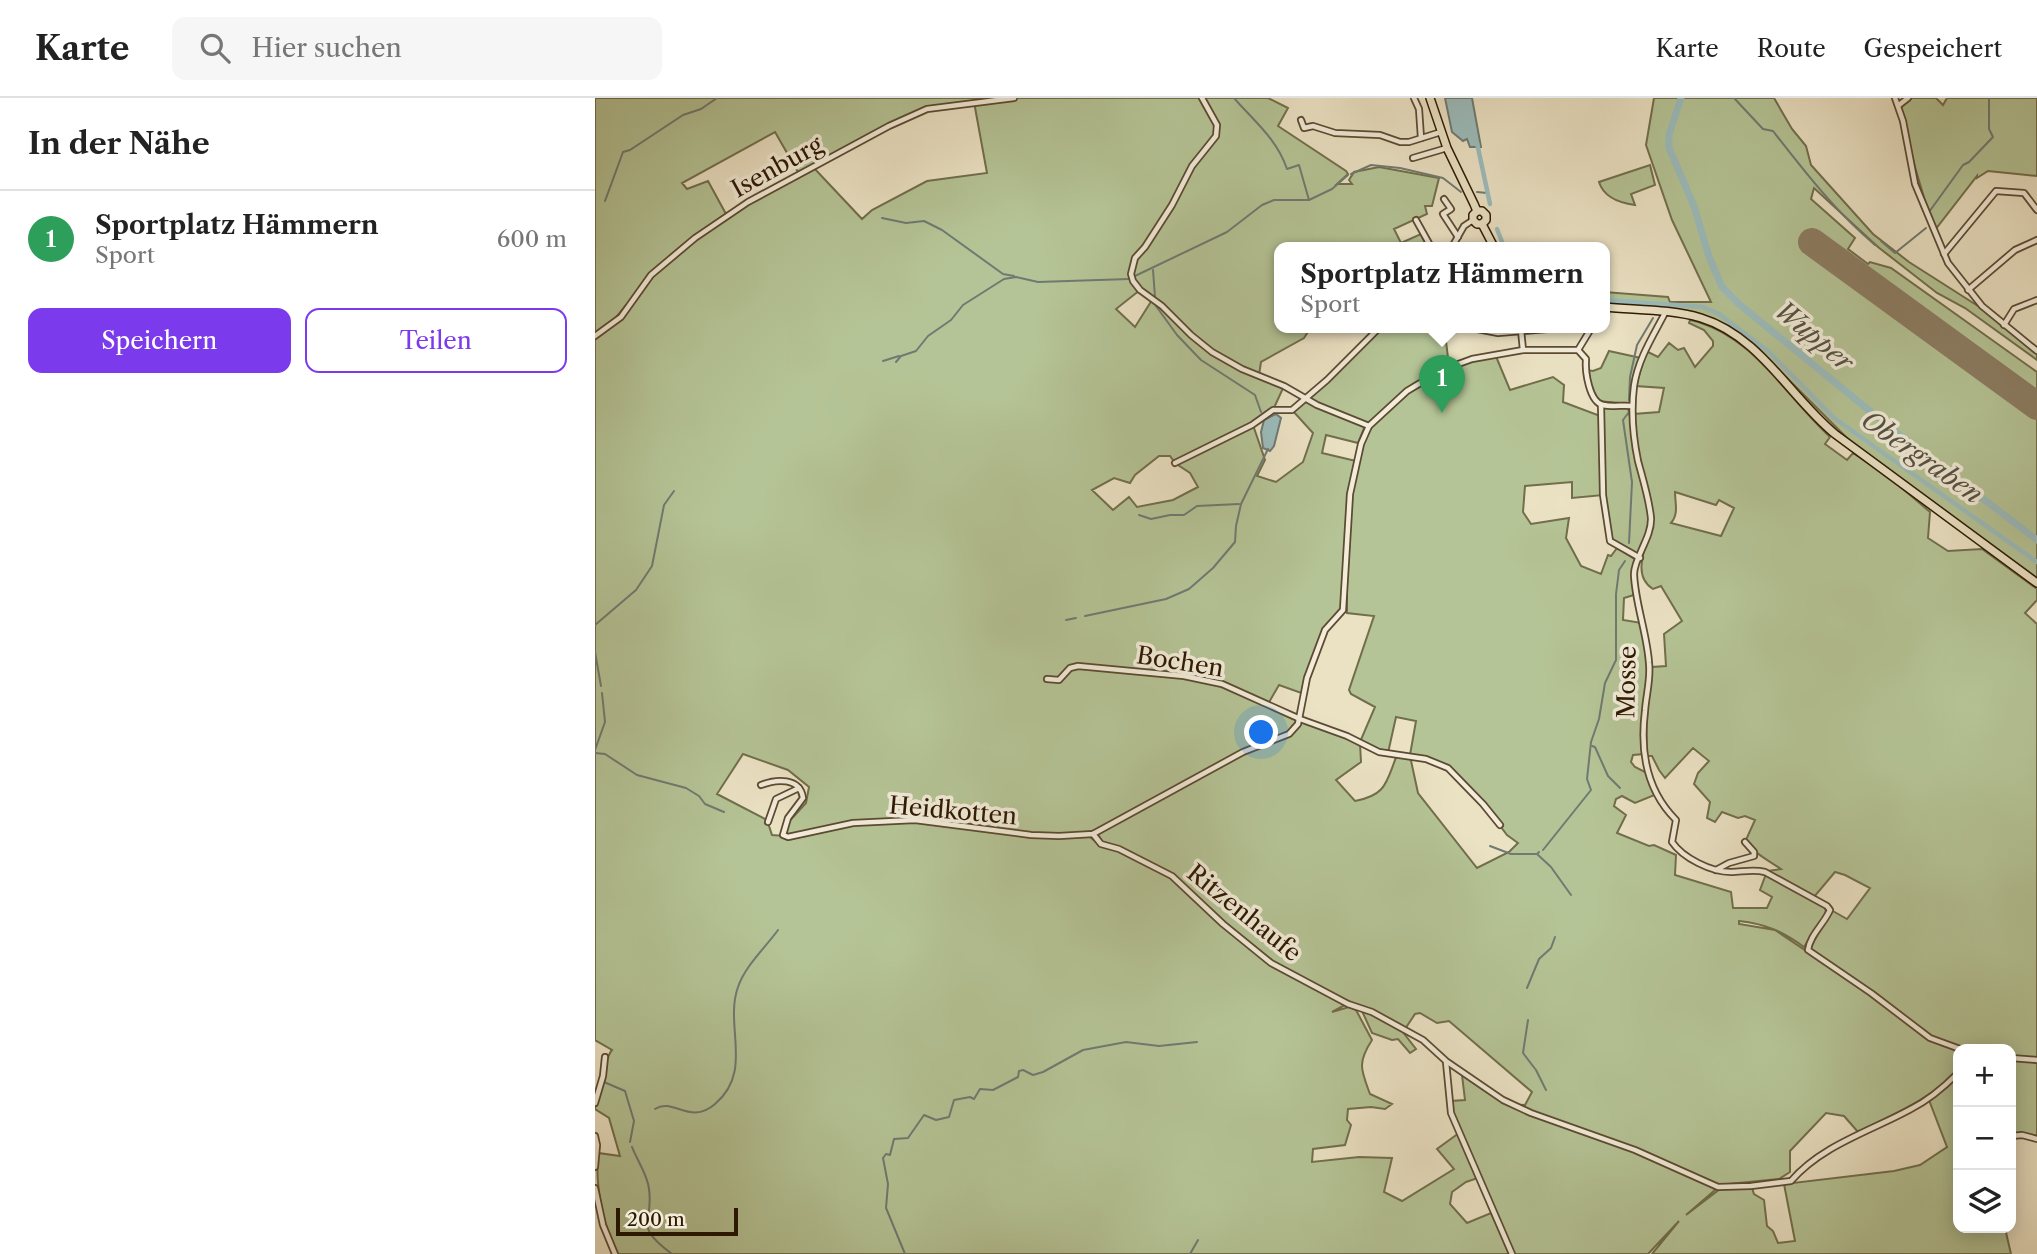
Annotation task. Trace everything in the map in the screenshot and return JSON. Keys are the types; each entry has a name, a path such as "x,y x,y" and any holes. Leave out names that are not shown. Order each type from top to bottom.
{"main road":[{"path":"1430,98 1447,148 1476,211"},
{"path":"1476,211 1473,219 1477,224 1482,224"},
{"path":"1476,211 1482,211 1486,215 1482,224"},
{"path":"1482,224 1491,242"},
{"path":"1610,307 1694,316 1721,326 1770,365 1820,422 2037,583"}],"street":[{"name":"Isenburg","path":"595,336 621,317 651,275 695,238 748,202 889,126 927,109 1014,98"},
{"path":"1202,98 1217,125 1216,136 1192,166 1145,247 1135,258 1131,274 1133,281 1212,352 1242,369 1284,386 1305,399 1369,426"},
{"path":"1414,98 1419,109 1421,138"},
{"path":"1895,98 1899,105 1915,184 1944,254 1982,306 2037,351"},
{"path":"1899,105 1908,98"},
{"path":"1301,120 1304,128 1313,126 1335,133 1380,135 1400,142 1409,142 1441,132"},
{"path":"1413,158 1447,148"},
{"path":"1944,254 1997,191 2024,193 2037,210"},
{"path":"1444,199 1451,209 1443,214 1458,237"},
{"path":"1455,242 1467,223 1473,219"},
{"path":"1416,220 1428,242"},
{"path":"1968,290 2015,250 2037,240"},
{"path":"2004,325 2014,309 2037,299"},
{"name":"Mosse","path":"1665,313 1645,351 1634,385 1633,406 1637,457 1649,499 1651,522 1634,573 1650,667 1644,713 1646,766 1657,794 1676,820 1672,842 1691,858 1716,870"},
{"path":"1175,463 1252,425 1273,410 1293,410 1374,333"},
{"path":"1521,333 1523,349"},
{"path":"1579,350 1589,333"},
{"path":"1093,834 1243,752 1289,734 1300,719 1307,678 1325,630 1343,610 1350,494 1361,444 1369,426 1407,391 1441,370 1495,354 1523,349 1579,350"},
{"path":"1579,350 1586,359 1585,374 1596,402 1601,405 1633,406"},
{"path":"1601,405 1603,495 1609,541 1640,558"},
{"name":"Bochen","path":"1047,679 1055,681 1070,668 1078,666 1200,678 1222,684 1379,752 1410,755 1447,768 1500,825"},
{"path":"761,785 782,780 799,788"},
{"path":"768,821 776,799 799,788"},
{"name":"Heidkotten","path":"799,788 803,797 784,827 783,835 788,837 853,823 915,820 1031,835 1093,834"},
{"name":"Ritzenhaufe","path":"1093,834 1098,842 1119,849 1172,876 1223,924 1290,975 1423,1040 1478,1084 1531,1113 1635,1150 1718,1187 1791,1181 1810,1161 1912,1109 1942,1089 1953,1078"},
{"path":"1716,870 1754,856 1754,852 1745,842"},
{"path":"1716,870 1765,872 1827,906 1830,910 1828,915 1808,950 1930,1038 1953,1046"},
{"path":"595,1103 605,1057"},
{"path":"2016,1058 2037,1060"},
{"path":"1446,1061 1451,1113 1512,1254"},
{"path":"595,1136 595,1167"},
{"path":"2016,1136 2037,1139"},
{"path":"595,1188 604,1225 615,1254"}],"green space":[{"path":"595,98 1268,98 1288,108 1278,126 1346,171 1348,174 1337,184 1352,184 1349,180 1354,172 1379,167 1439,178 1432,206 1425,206 1427,214 1394,229 1400,242 1274,242 1274,333 1307,333 1304,338 1261,362 1259,375 1284,386 1273,410 1253,425 1265,460 1257,476 1276,482 1303,462 1313,433 1292,410 1375,333 1445,333 1449,366 1413,384 1369,423 1361,421 1365,426 1358,443 1326,435 1322,453 1356,461 1348,494 1342,607 1325,630 1307,678 1304,694 1279,685 1268,704 1298,720 1287,733 1221,762 1093,831 1065,835 1090,837 1101,846 1118,851 1171,877 1270,964 1345,1005 1332,1012 1349,1007 1356,1010 1372,1040 1362,1061 1364,1079 1370,1094 1392,1104 1385,1109 1348,1109 1347,1120 1351,1125 1345,1145 1313,1149 1312,1162 1359,1157 1392,1158 1384,1192 1402,1201 1454,1169 1437,1149 1459,1133 1478,1178 1466,1182 1452,1192 1450,1204 1467,1223 1491,1213 1510,1254 616,1254 601,1205 598,1153 620,1156 609,1118 595,1109 604,1069 612,1050 595,1040 595,337 623,318 630,306 626,305 613,321 595,333","holes":["974,102 987,173 927,181 872,210 862,219 813,167 927,109","775,132 798,172 806,170 705,230 726,214 708,181 687,189 682,183","1140,290 1152,300 1135,327 1116,309","1159,456 1170,456 1190,473 1198,487 1173,500 1137,507 1129,497 1113,510 1092,490 1114,478 1130,483 1135,475","743,754 788,770 809,787 806,803 784,827 785,836 772,835 767,820 717,794"]},
{"path":"1654,98 1774,98 1792,129 1806,146 1811,165 1873,234 1909,262 1978,306 2037,351 2037,360 1965,308 1937,293 1878,247 1814,188 1811,199 1855,238 1848,249 1868,264 1870,262 1891,268 2037,372 2037,580 1849,440 1758,349 1716,321 1610,306 1610,292 1668,297 1670,302 1711,302 1672,220 1646,145"},
{"path":"1908,98 1936,98 1943,105 1947,98 2037,98 2037,176 1988,171 1977,176 1935,230 1915,169 1904,122 1901,106"},
{"path":"1650,165 1655,185 1631,194 1635,205 1613,199 1601,188 1599,182"},
{"path":"1421,234 1425,242 1403,242"},
{"path":"1690,320 1712,327 1750,352 1830,437 1825,444 1847,460 1853,453 1889,477 1930,512 1928,538 1948,551 1982,549 2037,589 2037,600 2025,613 2037,624 2037,1138 2016,1136 2016,1044 1953,1044 1930,1036 1872,991 1810,950 1831,910 1847,919 1870,888 1835,872 1814,897 1767,871 1781,869 1745,842 1755,820 1722,812 1715,822 1707,818 1710,802 1694,784 1698,773 1709,761 1693,748 1665,778 1652,756 1647,756 1646,722 1652,667 1666,666 1664,634 1682,621 1661,586 1653,589 1643,578 1643,555 1649,532 1638,555 1610,540 1603,495 1572,498 1572,482 1525,486 1523,512 1531,524 1569,518 1566,538 1581,566 1601,574 1608,555 1611,556 1617,548 1636,560 1633,567 1637,594 1624,598 1623,620 1642,623 1648,670 1644,754 1633,755 1631,762 1647,773 1657,794 1635,803 1622,796 1616,799 1614,806 1626,815 1617,833 1676,855 1675,875 1731,892 1733,908 1767,908 1772,897 1760,890 1766,874 1825,906 1826,914 1804,947 1775,930 1870,994 1929,1039 1953,1048 1953,1075 1935,1091 1911,1106 1858,1132 1844,1116 1826,1113 1790,1151 1790,1172 1779,1179 1718,1185 1672,1167 1714,1187 1715,1190 1686,1215 1720,1189 1752,1188 1754,1194 1764,1200 1767,1226 1773,1231 1778,1243 1795,1241 1784,1184 1894,1171 1920,1165 1947,1147 1929,1100 1953,1079 1953,1233 2006,1233 2011,1254 1652,1254 1679,1221 1648,1254 1514,1254 1453,1113 1451,1101 1465,1100 1462,1075 1492,1095 1516,1104 1525,1105 1532,1092 1449,1021 1437,1023 1420,1013 1415,1014 1405,1029 1290,972 1225,922 1173,875 1102,842 1098,834 1221,763 1289,734 1300,719 1360,742 1375,707 1351,694 1349,690 1374,616 1347,613 1351,496 1361,451 1369,432 1391,407 1414,388 1455,365 1495,354 1510,390 1553,377 1564,385 1563,402 1600,416 1603,406 1628,408 1636,445 1634,414 1659,412 1664,388 1636,386 1646,351 1658,357 1669,343 1678,350 1684,348 1695,367 1713,346 1713,341 1704,330 1689,323","holes":["1675,492 1716,505 1719,500 1734,508 1721,536 1671,523 1676,512","1396,717 1416,721 1410,755 1397,755 1384,786 1374,795 1355,801 1336,780 1361,762 1360,743 1388,753","1410,756 1448,768 1483,803 1507,835 1518,843 1509,852 1477,868 1418,793","1739,921 1775,930 1739,924"]},
{"path":"1609,351 1641,358 1633,386 1630,388 1630,404 1598,401 1586,374 1586,370 1601,368"},
{"path":"1362,1011 1371,1013 1402,1031 1416,1049 1410,1053 1398,1039 1392,1040 1372,1033"}],"water":[{"path":"1445,98 1472,98 1481,147 1470,147 1467,139 1463,141 1452,132"},
{"path":"1276,414 1281,418 1274,446 1270,451 1263,448 1261,432 1264,420"}],"waterway":[{"path":"605,201 623,152 683,115 701,109 717,98"},
{"path":"1234,98 1271,139 1287,169 1299,165 1309,200"},
{"name":"Wupper","path":"1681,98 1669,135 1669,148 1694,206 1709,257 1722,287 1740,305 1897,433 2037,540"},
{"path":"1734,98 1763,129 1773,131 1834,205 1875,245"},
{"path":"1932,219 1929,212 1963,165 1993,137 1989,129 1989,98"},
{"name":"Obergraben","path":"1477,143 1490,204"},
{"path":"1351,174 1371,165 1400,168 1443,178 1461,192"},
{"path":"1135,276 1227,232 1262,205 1274,200 1309,200 1332,189 1348,175"},
{"path":"1477,192 1487,193"},
{"path":"882,218 906,223 924,221 942,230 1003,274 1014,276"},
{"path":"1881,241 1895,253 1926,228"},
{"name":"Obergraben","path":"1497,229 1502,242"},
{"path":"1153,270 1155,297"},
{"path":"896,362 901,356 916,351 928,336 951,320 963,305 1004,279 1016,277 1038,282 1129,279"},
{"name":"Obergraben","path":"1610,300 1703,307 1719,314 1769,352 1834,418 2037,562"},
{"path":"1156,306 1177,335 1201,360 1255,395 1261,412"},
{"path":"1629,400 1630,377 1637,345 1653,318"},
{"path":"883,361 899,356"},
{"path":"1629,412 1623,420 1632,482 1629,543"},
{"path":"1085,616 1166,599 1189,589 1213,568 1235,542 1241,504 1268,449"},
{"path":"595,625 636,590 652,566 664,505 674,491"},
{"path":"1139,515 1151,519 1184,515 1197,506 1239,504"},
{"path":"1543,850 1591,790 1587,779 1591,742 1599,719 1605,683 1616,660 1616,594 1619,570 1625,561"},
{"path":"1066,620 1076,618"},
{"path":"595,652 601,686"},
{"path":"595,750 605,722 602,693"},
{"path":"1592,746 1595,747 1608,776 1620,788"},
{"path":"595,753 605,754 637,775 686,788 699,796 705,804 724,812"},
{"path":"1490,846 1511,854 1536,854"},
{"path":"1539,852 1537,854 1551,867 1571,895"},
{"path":"655,1109 668,1106 698,1112 715,1104 727,1091 736,1063 734,1017 738,987 750,964 778,930"},
{"path":"1527,988 1539,959 1551,948 1555,937"},
{"path":"1528,1020 1523,1053 1546,1090"},
{"path":"905,1254 886,1208 888,1184 883,1158 886,1154 890,1155 894,1139 908,1138 924,1115 936,1120 949,1117 954,1100 970,1097 974,1099 980,1089 993,1090 1018,1077 1019,1071 1033,1075 1043,1072 1083,1050 1126,1042 1159,1046 1197,1042"},
{"path":"604,1082 625,1091 634,1121 630,1142"},
{"path":"632,1147 648,1184 648,1230 672,1254"},
{"path":"1190,1254 1198,1240"}],"runway":[{"path":"1812,242 2037,406"}],"place":[{"name":"Sportplatz Hämmern","path":"1442,413"}]}
